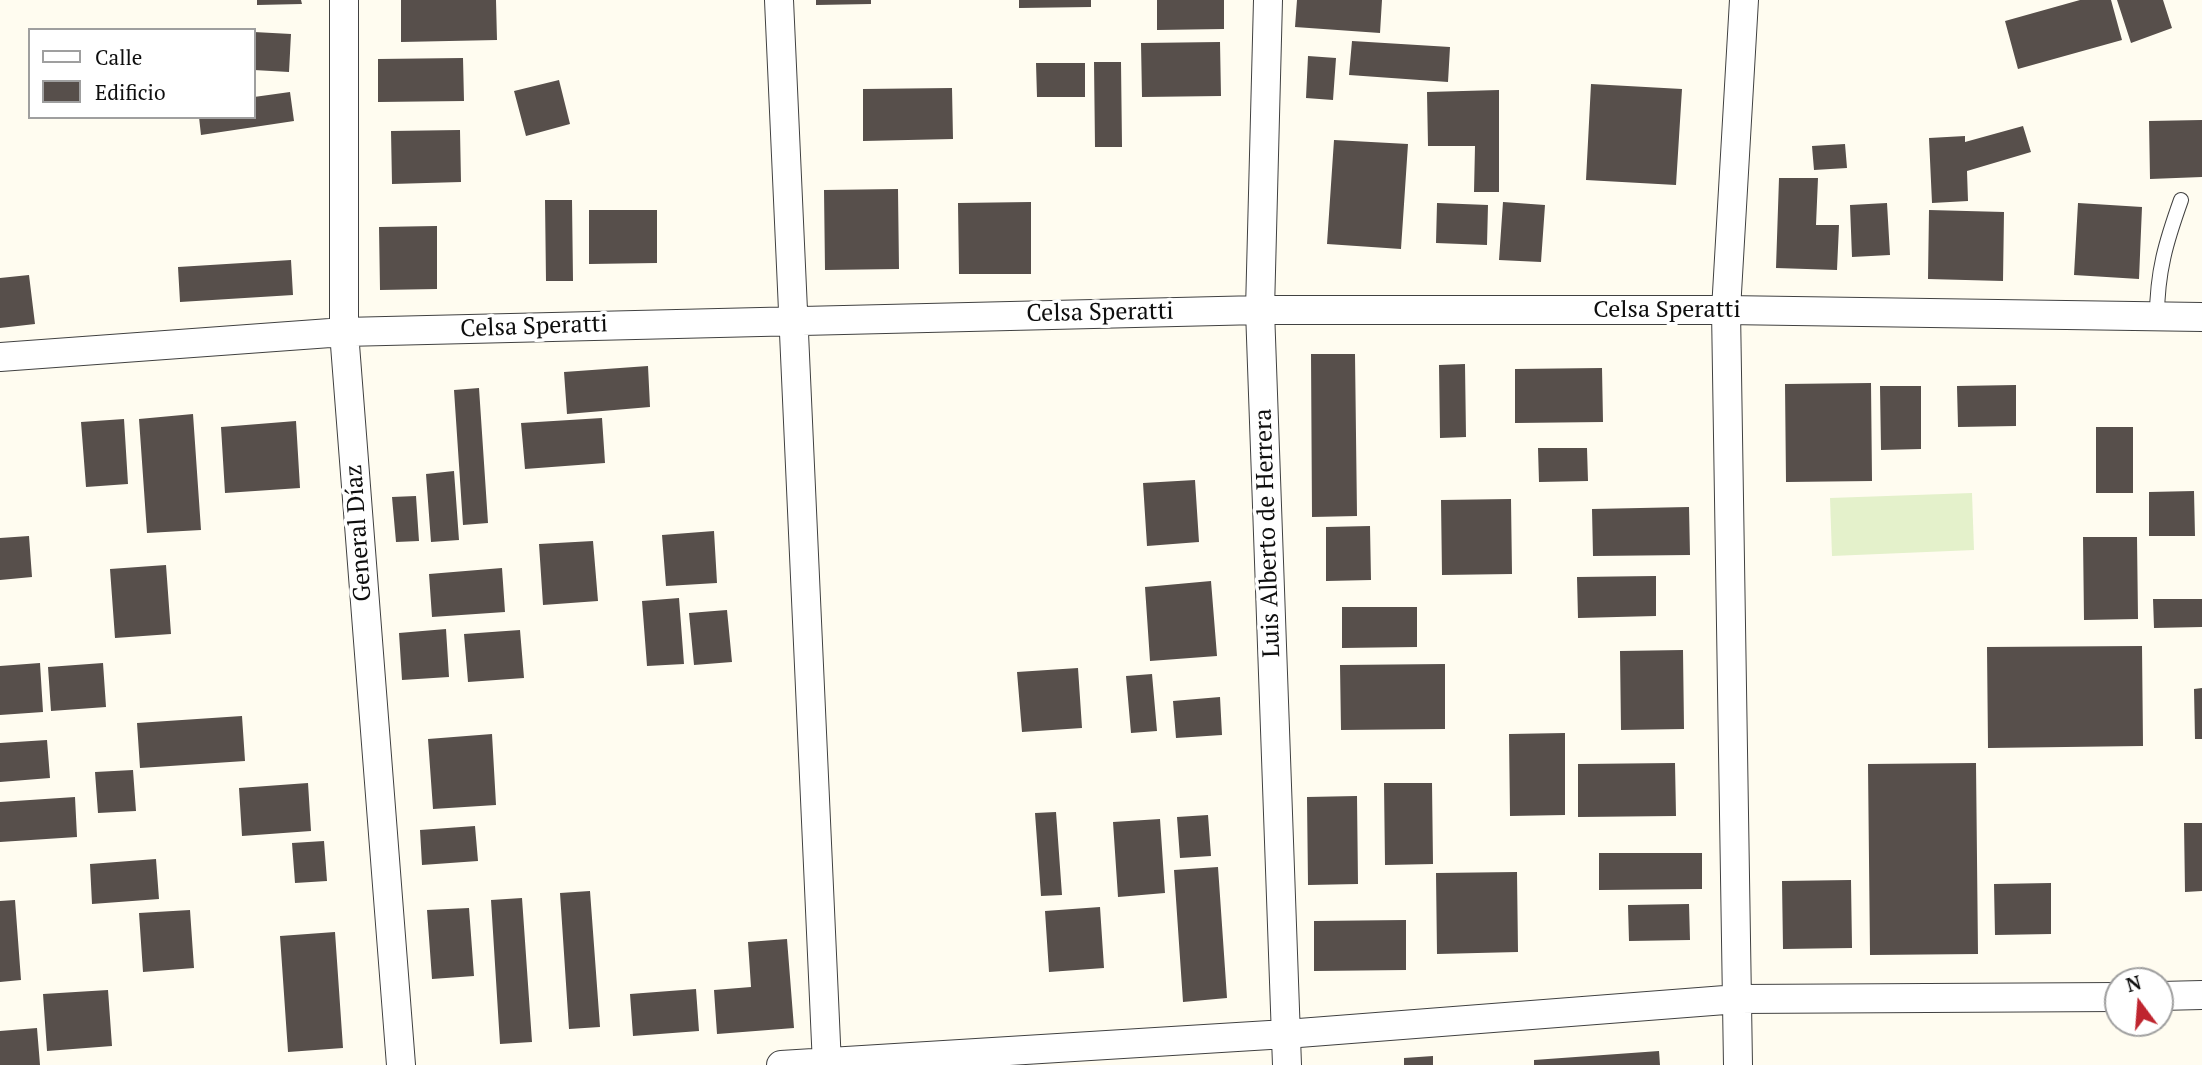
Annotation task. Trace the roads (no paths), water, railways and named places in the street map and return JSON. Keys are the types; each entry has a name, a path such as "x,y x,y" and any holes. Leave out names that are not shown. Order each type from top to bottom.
{"street":[{"name":"General Díaz","path":"344,0 344,332 401,1065"},
{"path":"779,0 827,1063"},
{"name":"Luis Alberto de Herrera","path":"1268,0 1260,310 1287,1065"},
{"path":"1738,1065 1726,310 1744,0"},
{"name":"Celsa Speratti","path":"0,357 344,332 1260,310 1726,310 2202,317"},
{"path":"2174,996 2202,995"},
{"path":"781,1065 1286,1034 1738,999 2104,997"}],"lane":[{"path":"2157,317 2157,279 2181,200"}]}
